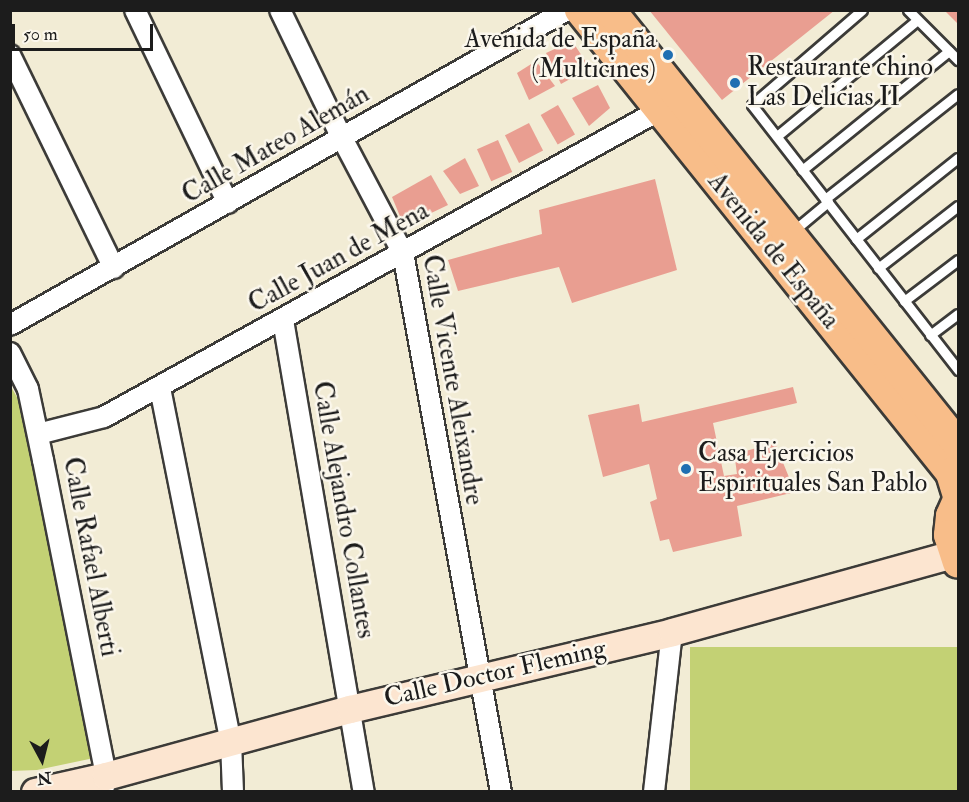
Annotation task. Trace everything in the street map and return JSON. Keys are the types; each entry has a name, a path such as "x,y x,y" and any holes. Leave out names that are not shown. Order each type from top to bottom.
{"main road":[{"name":"Avenida de España","path":"580,10 951,473 958,498"},
{"name":"Avenida de España","path":"618,15 705,131 790,233 958,444"},
{"path":"956,558 949,535 951,516 958,498"},
{"name":"Calle Doctor Fleming","path":"35,792 104,784 231,742 350,709 672,632 956,558"}],"street":[{"path":"135,10 228,203"},
{"name":"Calle Vicente Aleixandre","path":"280,10 342,138 403,253 478,677 501,792"},
{"name":"Calle Mateo Alemán","path":"10,325 567,10"},
{"path":"10,55 114,268"},
{"name":"Calle Juan de Mena","path":"38,434 104,417 160,388 660,110"},
{"name":"Calle Alejandro Collantes","path":"283,320 364,792"},
{"name":"Calle Rafael Alberti","path":"10,353 28,389 38,434 104,784"},
{"path":"160,388 231,742 233,792"},
{"path":"654,792 672,632"}],"lane":[{"path":"862,10 752,105 958,370"},
{"path":"908,10 958,60"},
{"path":"777,136 917,20"},
{"path":"802,170 949,51"},
{"path":"790,233 958,94"},
{"path":"855,239 958,158"},
{"path":"878,268 958,206"},
{"path":"904,301 958,260"},
{"path":"930,335 958,314"}],"green space":[{"path":"10,385 18,399 94,758 37,770 11,771"},
{"path":"690,647 958,647 958,791 690,791"}],"building":[{"path":"649,10 835,10 722,100"},
{"path":"944,10 958,10 958,24"},
{"path":"572,41 590,68 561,84 546,53"},
{"path":"536,61 555,86 529,100 517,73"},
{"path":"598,85 610,108 589,126 572,98"},
{"path":"558,105 575,134 558,144 541,115"},
{"path":"529,123 543,151 519,163 505,135"},
{"path":"498,140 512,172 491,181 477,149"},
{"path":"465,158 479,186 460,194 443,171"},
{"path":"431,175 448,205 404,226 392,197"},
{"path":"655,179 677,270 572,303 559,267 458,291 448,260 542,234 539,210"},
{"name":"Casa Ejercicios Espirituales San Pablo","path":"793,387 797,403 713,423 724,476 737,474 735,459 742,457 742,452 775,443 795,492 737,506 742,536 673,552 669,539 660,541 650,502 657,499 649,464 603,477 588,415 639,404 642,422"}],"place":[{"name":"Avenida de España (Multicines)","path":"668,55"},
{"name":"Restaurante chino Las Delicias II","path":"735,83"},
{"name":"Casa Ejercicios Espirituales San Pablo","path":"686,469"}]}
